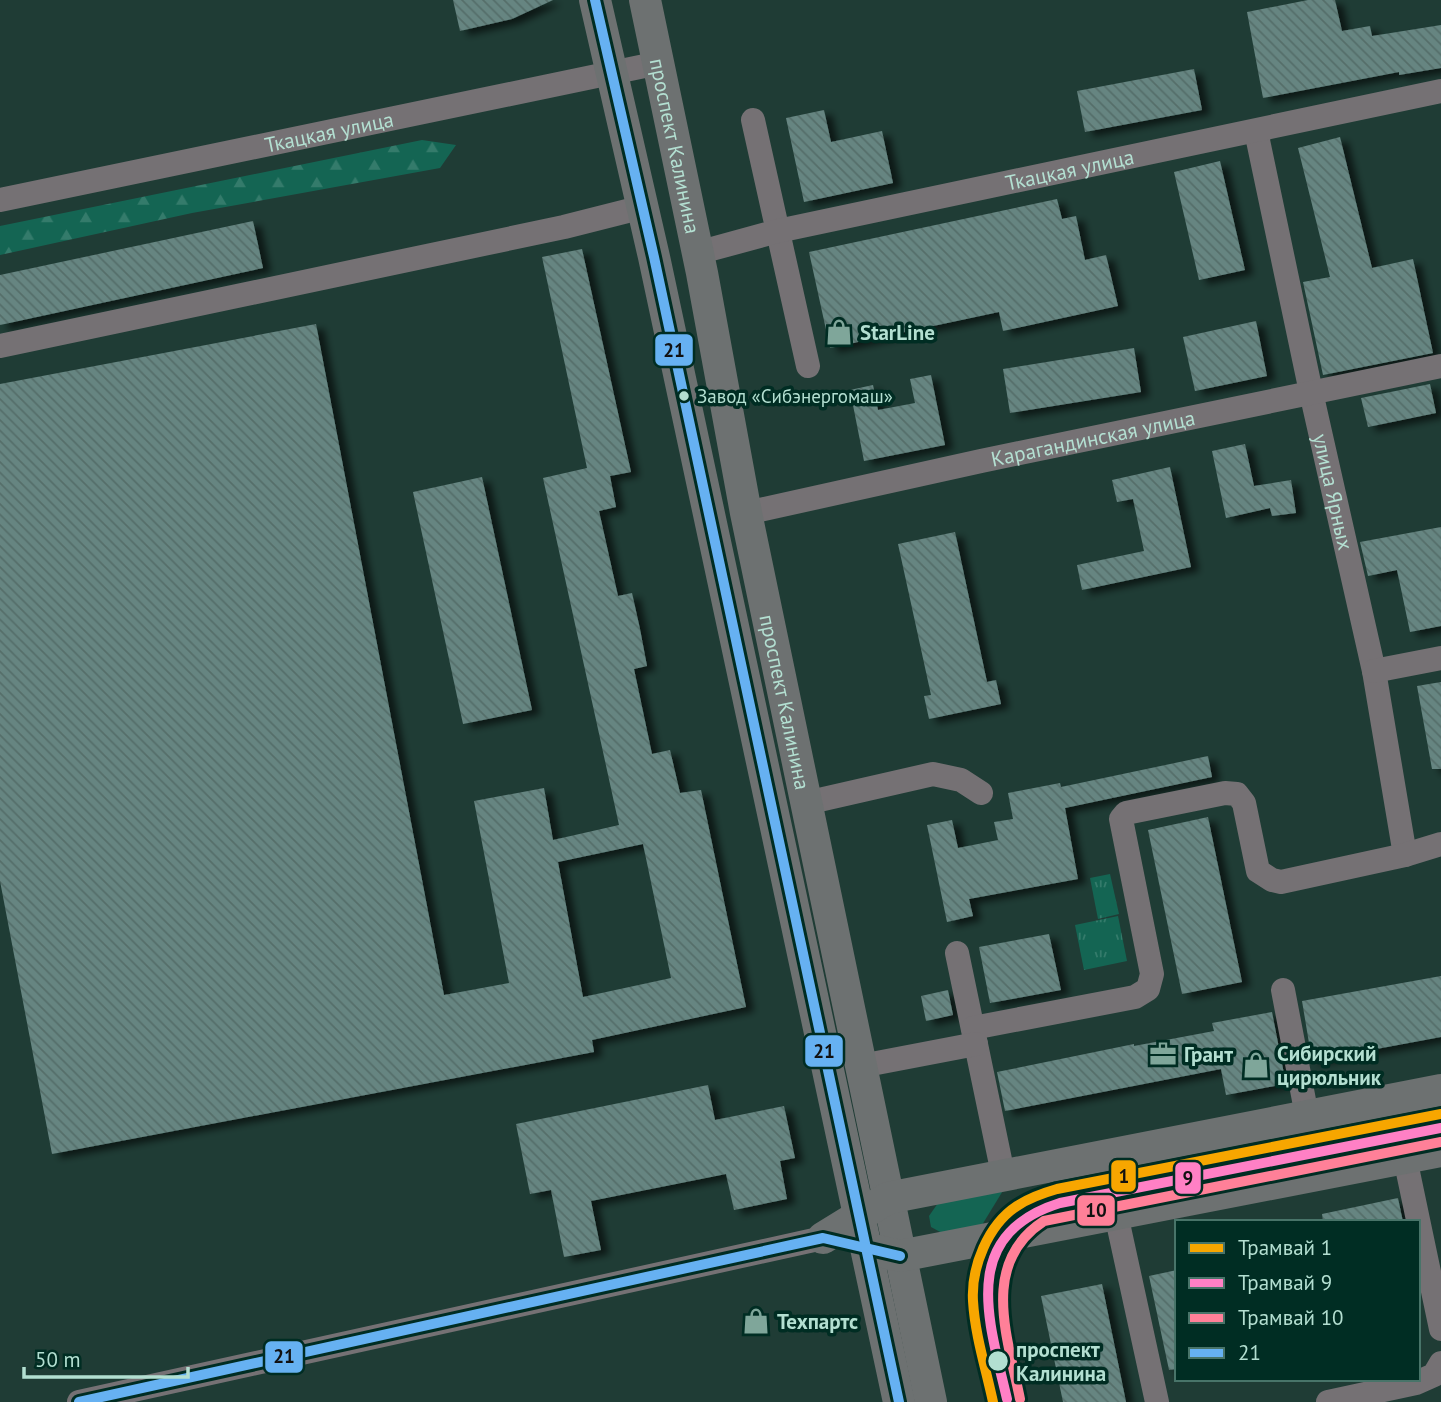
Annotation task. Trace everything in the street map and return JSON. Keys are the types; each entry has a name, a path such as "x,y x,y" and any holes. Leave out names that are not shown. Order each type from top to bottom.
{"main road":[{"name":"проспект Калинина","path":"595,0 654,257 899,1402"},
{"name":"проспект Калинина","path":"645,0 697,253 746,513 931,1402"},
{"path":"654,257 697,253"},
{"path":"823,1238 888,1198 1441,1090"},
{"path":"823,1238 900,1256 1441,1151"}],"street":[{"name":"Ткацкая улица","path":"0,200 659,63"},
{"name":"Ткацкая улица","path":"697,253 778,231 1441,91"},
{"path":"753,120 808,366"},
{"name":"улица Ярных","path":"1256,131 1374,671 1405,855"},
{"path":"0,346 643,208"},
{"name":"Карагандинская улица","path":"746,513 981,461 1441,366"},
{"path":"1374,671 1441,658"},
{"path":"806,803 933,774 961,780 981,793"},
{"path":"861,1066 1135,997 1148,989 1152,974 1121,819 1126,813 1225,793 1237,794 1244,803 1258,871 1281,882 1405,855 1441,844"},
{"path":"957,953 1003,1174"},
{"path":"1283,990 1307,1116"},
{"path":"1405,1158 1435,1267 1441,1329"},
{"path":"1116,1214 1157,1402"},
{"path":"79,1402 823,1238"},
{"path":"1328,1402 1416,1383 1434,1375 1441,1363"}],"green space":[{"path":"422,140 456,145 440,168 192,213 0,255 0,226"},
{"path":"1110,874 1119,914 1098,919 1090,878"},
{"path":"1118,916 1127,961 1084,970 1075,925"},
{"path":"1004,1189 982,1225 942,1233 931,1227 929,1216 938,1203"}],"building":[{"path":"453,0 553,0 512,19 460,31"},
{"path":"1308,0 1335,0 1342,31 1370,26 1372,36 1441,25 1441,68 1399,75 1399,72 1263,98 1247,12"},
{"path":"1194,69 1202,110 1085,132 1077,91"},
{"path":"824,110 831,142 882,131 893,183 804,202 786,118"},
{"path":"1340,137 1372,268 1413,259 1433,353 1323,375 1303,282 1330,277 1298,148"},
{"path":"1220,161 1245,270 1199,280 1174,172"},
{"path":"1057,199 1062,219 1076,216 1085,260 1106,255 1118,306 1003,331 999,312 830,348 809,252"},
{"path":"253,221 263,268 0,325 0,275"},
{"path":"582,249 631,472 610,476 616,507 599,511 618,596 632,593 640,629 647,666 634,669 652,754 670,750 680,793 701,790 746,1007 592,1040 594,1052 52,1154 0,881 0,384 316,324 444,995 509,983 474,801 544,788 553,840 619,825 543,478 587,468 542,257","holes":["643,844 671,978 583,997 558,862"]},
{"path":"1256,321 1267,376 1195,391 1183,337"},
{"path":"1134,348 1141,392 1010,413 1003,369"},
{"path":"931,375 945,445 864,461 850,390 873,385 878,410 915,403 910,379"},
{"path":"1430,384 1436,413 1368,427 1361,398"},
{"path":"1245,444 1254,486 1291,480 1296,513 1272,516 1270,508 1226,518 1212,451"},
{"path":"1170,467 1191,567 1082,590 1077,565 1144,551 1133,499 1117,502 1112,480"},
{"path":"482,477 532,710 463,724 413,492"},
{"path":"1441,527 1441,626 1410,632 1397,570 1368,576 1360,542"},
{"path":"955,532 987,682 996,680 1001,704 929,719 924,696 931,695 898,544"},
{"path":"1441,682 1441,769 1432,769 1417,686"},
{"path":"1208,756 1212,777 1065,808 1078,879 969,899 973,916 947,922 927,825 952,820 958,848 998,840 994,822 1013,819 1008,793 1060,783 1061,787"},
{"path":"1208,817 1242,982 1182,994 1148,830"},
{"path":"1049,934 1061,990 990,1003 979,947"},
{"path":"1441,976 1441,1037 1312,1061 1302,1001"},
{"path":"948,990 953,1015 926,1021 921,996"},
{"path":"1272,1012 1286,1084 1226,1095 1221,1069 1005,1111 997,1072 1214,1031 1212,1023"},
{"path":"708,1085 715,1120 784,1106 795,1158 780,1161 787,1199 734,1210 726,1174 591,1201 601,1250 564,1257 551,1190 530,1194 516,1124"},
{"path":"1398,1198 1403,1220 1323,1220 1322,1214"},
{"path":"1175,1270 1175,1369 1169,1370 1149,1276"},
{"path":"1102,1284 1126,1402 1063,1402 1041,1296"}],"tram line":[{"name":"1","path":"993,1402 976,1326 973,1288 983,1248 998,1224 1017,1206 1057,1189 1441,1114"},
{"name":"9","path":"1007,1399 993,1340 988,1284 994,1259 1006,1236 1028,1217 1060,1203 1441,1128"},
{"name":"10","path":"1020,1399 1005,1327 1005,1280 1011,1258 1024,1238 1044,1221 1441,1142"}],"transit line":[{"name":"21","path":"595,0 654,257 899,1402"},
{"name":"21","path":"79,1402 823,1238 900,1256"}],"place":[{"name":"StarLine","path":"839,332"},
{"name":"Завод «Сибэнергомаш»","path":"684,396"},
{"name":"Грант","path":"1163,1054"},
{"name":"Сибирский цирюльник","path":"1256,1065"},
{"name":"Техпартс","path":"756,1321"},
{"name":"проспект Калинина","path":"998,1361"}]}
